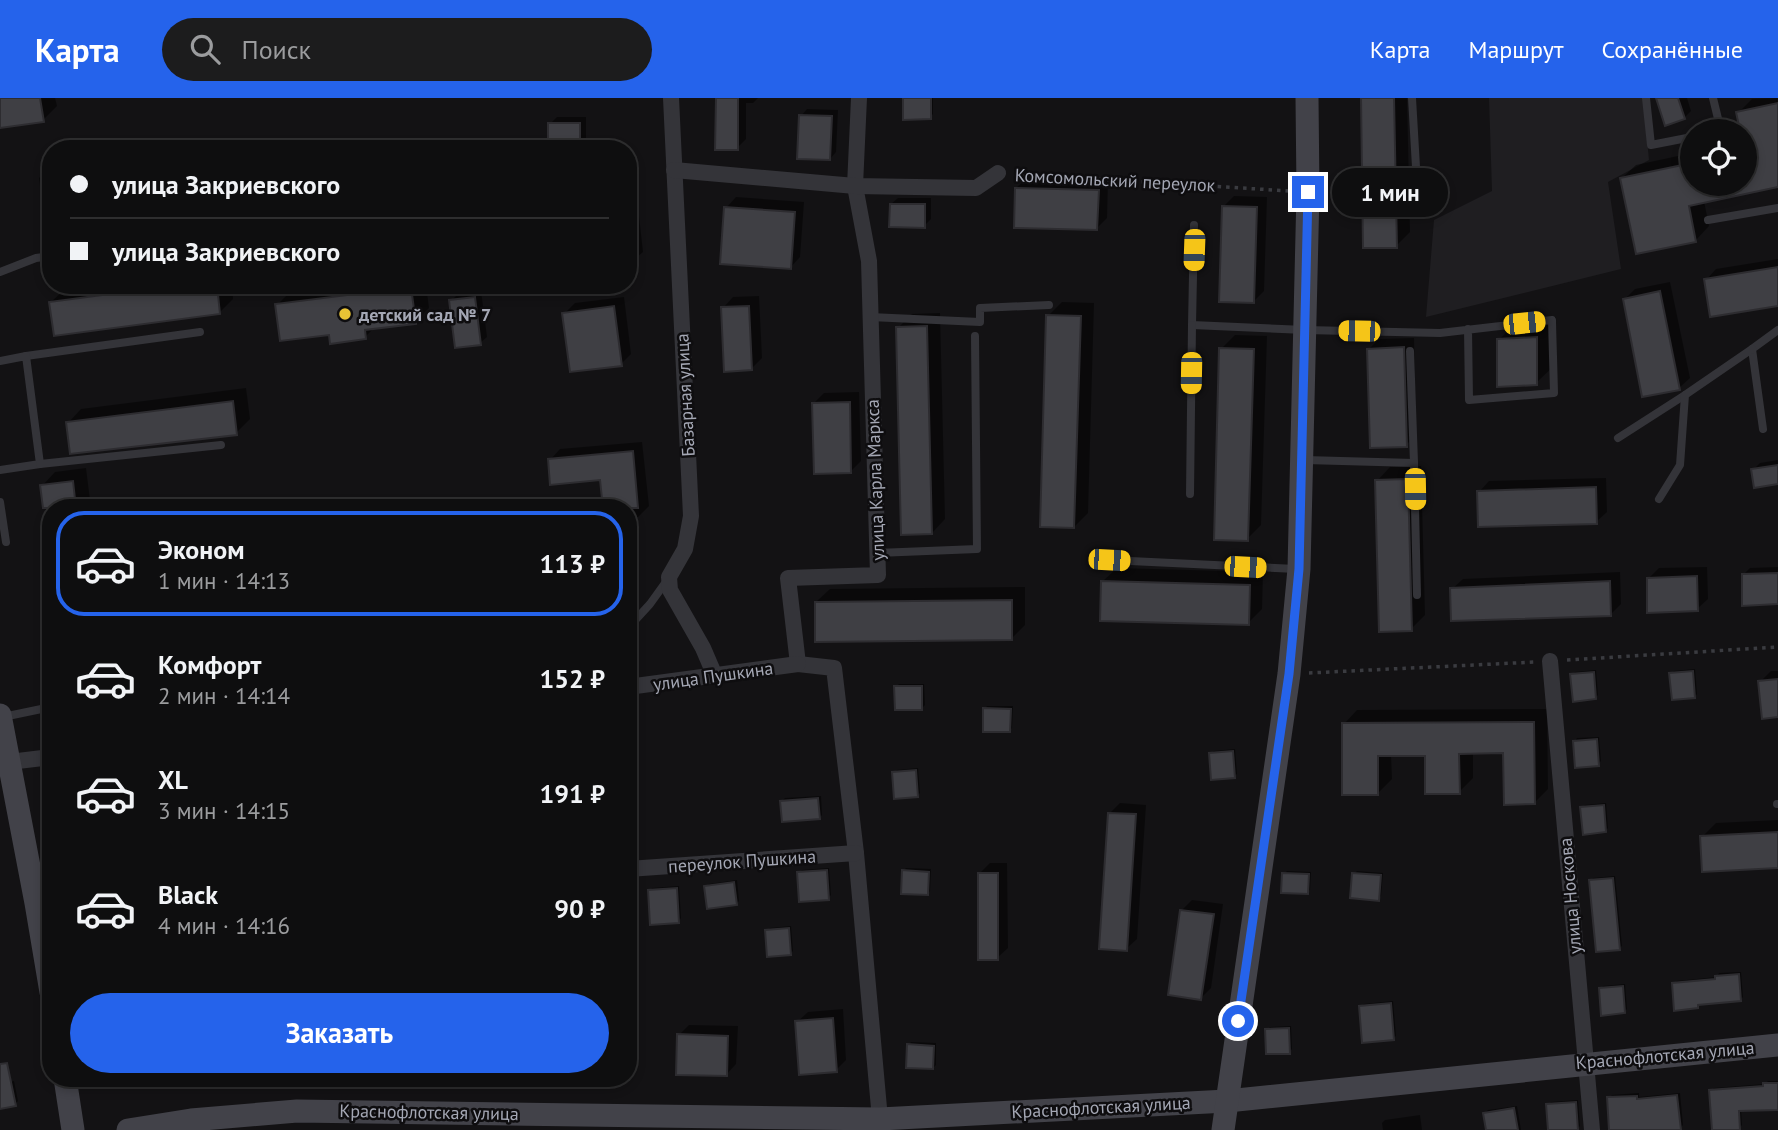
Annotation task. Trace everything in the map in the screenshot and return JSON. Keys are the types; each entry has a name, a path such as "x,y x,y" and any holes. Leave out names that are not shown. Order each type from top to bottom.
{"street":[{"name":"Базарная улица","path":"670,577 685,549 691,516 671,98"},
{"name":"улица Карла Маркса","path":"798,664 788,579 877,575 869,261 855,186 859,98"},
{"path":"1223,1130 1289,674 1299,569 1306,330 1307,98"},
{"name":"Комсомольский переулок","path":"674,170 855,186 976,188 998,173"},
{"path":"670,577 670,590 692,627 715,676"},
{"name":"улица Носкова","path":"1549,661 1592,1130"},
{"path":"798,664 834,668 856,853 880,1119"},
{"name":"улица Пушкина","path":"637,686 798,664"},
{"path":"0,716 4,762 42,898"},
{"path":"4,762 42,758"},
{"name":"переулок Пушкина","path":"637,868 856,853"},
{"name":"Краснофлотская улица","path":"128,1130 192,1125 298,1111 404,1116 798,1124 1227,1101 1778,1045"},
{"path":"66,1087 73,1130"}],"lane":[{"path":"1412,98 1416,167"},
{"path":"1646,98 1651,145 1680,139"},
{"path":"1713,98 1718,119"},
{"path":"1709,220 1778,208"},
{"path":"1190,494 1194,225"},
{"path":"0,272 42,257"},
{"path":"870,317 980,322 980,308 1049,305"},
{"path":"1192,325 1440,333 1468,329 1552,320 1554,393 1469,400 1468,329"},
{"path":"1618,438 1778,330"},
{"path":"0,361 200,332"},
{"path":"877,553 978,549 975,336"},
{"path":"1752,349 1763,429"},
{"path":"1410,351 1417,596"},
{"path":"26,356 40,464"},
{"path":"1659,499 1680,465 1685,395"},
{"path":"0,470 221,445"},
{"path":"1302,460 1414,463"},
{"path":"0,502 6,542"},
{"path":"1109,560 1299,569"},
{"path":"637,618 670,577"},
{"path":"0,716 42,709"}],"path":[{"name":"Комсомольский переулок","path":"998,173 1308,192"}],"shaded area":[{"path":"1489,98 1643,98 1649,160 1608,182 1621,269 1426,317 1434,220 1492,191"}],"building":[{"path":"0,98 40,98 44,122 0,128"},
{"path":"716,98 738,98 738,150 715,150"},
{"path":"903,98 931,98 931,119 903,120"},
{"path":"1361,98 1394,98 1397,248 1363,248"},
{"path":"1656,98 1678,98 1685,119 1665,126"},
{"path":"1778,103 1778,187 1757,191 1757,119 1737,119 1736,112"},
{"path":"799,115 832,116 830,160 797,159"},
{"path":"548,123 580,123 580,140 548,140"},
{"path":"1680,166 1680,196 1736,196 1689,206 1696,242 1636,254 1620,178"},
{"path":"1015,188 1099,190 1097,230 1014,228"},
{"path":"890,204 925,204 925,228 889,227"},
{"path":"1222,206 1257,207 1254,303 1219,302"},
{"path":"724,207 795,212 791,269 720,264"},
{"path":"1778,267 1778,306 1710,317 1704,279"},
{"path":"1660,291 1680,390 1642,397 1623,299"},
{"path":"110,294 218,294 220,314 54,336 49,302"},
{"name":"детский сад № 7","path":"355,294 412,294 416,324 365,330 366,339 330,344 329,335 280,341 275,304"},
{"path":"475,297 481,345 455,348 449,300"},
{"path":"614,306 622,366 570,372 562,313"},
{"path":"749,306 752,370 724,372 721,307"},
{"path":"1046,315 1081,316 1074,528 1040,527"},
{"path":"927,326 932,534 901,535 896,327"},
{"path":"1537,337 1537,385 1497,387 1497,339"},
{"path":"1404,347 1407,447 1370,448 1367,349"},
{"path":"1219,348 1254,349 1248,541 1214,540"},
{"path":"233,401 237,435 70,454 66,422"},
{"path":"850,402 851,473 814,474 812,403"},
{"path":"633,451 638,508 637,499 602,499 600,480 550,485 548,459"},
{"path":"1778,465 1778,484 1754,488 1751,469"},
{"path":"1408,479 1412,631 1379,632 1375,480"},
{"path":"73,481 75,499 42,500 40,485"},
{"path":"1596,487 1597,524 1478,527 1477,491"},
{"path":"1778,573 1778,604 1742,606 1742,574"},
{"path":"1697,576 1698,611 1647,613 1647,578"},
{"path":"1101,581 1250,585 1249,625 1100,621"},
{"path":"1610,581 1611,616 1451,621 1450,588"},
{"path":"1012,600 1012,640 815,642 815,602"},
{"path":"1693,671 1695,698 1672,700 1669,673"},
{"path":"1594,672 1596,699 1573,702 1570,674"},
{"path":"1778,679 1778,717 1762,719 1758,681"},
{"path":"894,686 922,686 922,710 895,710"},
{"path":"983,708 1011,709 1010,732 983,732"},
{"path":"1534,722 1535,804 1504,805 1503,753 1459,754 1460,794 1425,794 1425,756 1378,756 1378,795 1342,795 1342,723"},
{"path":"1597,739 1599,766 1575,768 1573,741"},
{"path":"1233,751 1235,778 1211,780 1209,753"},
{"path":"916,770 918,797 894,799 892,772"},
{"path":"818,798 820,819 782,822 780,801"},
{"path":"1604,805 1606,832 1583,835 1580,807"},
{"path":"1108,813 1136,814 1127,951 1099,949"},
{"path":"1778,832 1778,868 1702,872 1700,836"},
{"path":"827,870 829,900 799,902 797,872"},
{"path":"902,870 929,872 928,895 901,894"},
{"path":"978,873 998,873 998,960 978,960"},
{"path":"1282,873 1309,874 1308,894 1281,893"},
{"path":"1352,873 1381,875 1379,901 1350,898"},
{"path":"1613,878 1620,950 1596,952 1589,880"},
{"path":"734,882 737,905 707,909 704,886"},
{"path":"677,888 679,923 650,925 648,890"},
{"path":"1180,910 1214,914 1201,1000 1168,995"},
{"path":"789,928 791,955 767,957 765,930"},
{"path":"1739,974 1741,1001 1698,1005 1698,1008 1674,1011 1672,983"},
{"path":"1623,986 1625,1013 1601,1016 1599,988"},
{"path":"1391,1003 1394,1040 1362,1043 1359,1006"},
{"path":"833,1018 837,1072 799,1075 795,1021"},
{"path":"1289,1028 1290,1054 1266,1054 1265,1029"},
{"path":"677,1034 728,1036 727,1076 676,1075"},
{"path":"907,1044 934,1046 933,1069 906,1068"},
{"path":"7,1063 16,1106 0,1109 0,1064"},
{"path":"1763,1083 1778,1083 1778,1110 1739,1111 1740,1130 1712,1130 1709,1090 1763,1086"},
{"path":"1677,1095 1681,1130 1609,1130 1607,1097 1637,1096 1637,1099"},
{"path":"1576,1102 1578,1130 1548,1130 1546,1104"},
{"path":"1514,1108 1518,1130 1486,1130 1483,1113"}],"place":[{"name":"детский сад № 7","path":"345,314"}],"route":[{"path":"1238,1021 1289,674 1299,569 1308,192"}]}
